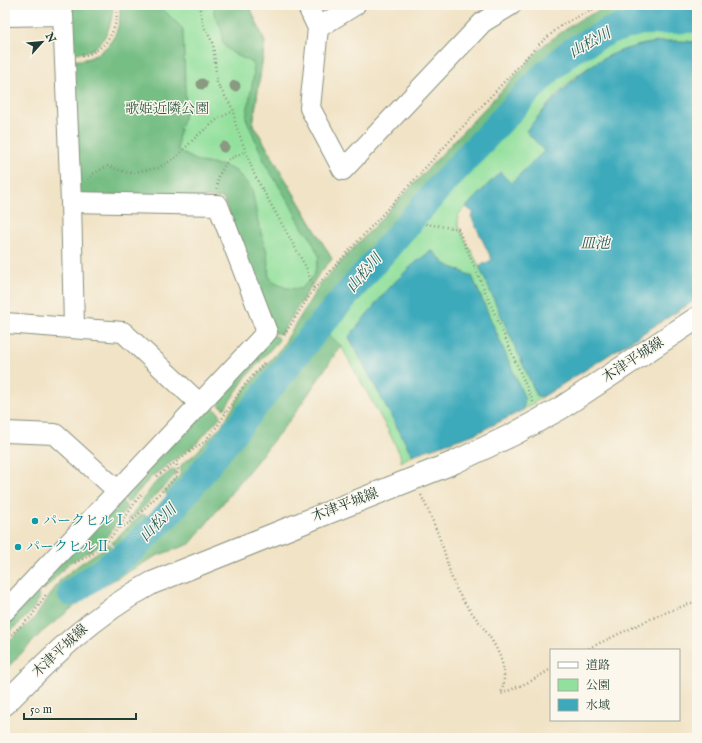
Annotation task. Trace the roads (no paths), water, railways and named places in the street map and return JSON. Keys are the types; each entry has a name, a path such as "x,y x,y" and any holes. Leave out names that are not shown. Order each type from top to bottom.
{"main road":[{"name":"木津平城線","path":"5,704 89,624 145,586 177,571 455,462 536,423 697,318"}],"street":[{"path":"307,5 318,28 310,108 343,170 483,22 512,5"},
{"path":"318,28 355,5"},
{"path":"5,16 63,15 71,198 74,327"},
{"path":"5,611 266,332 218,205 71,198"},
{"path":"5,323 74,327 123,332 200,403"},
{"path":"5,432 55,434 118,491"}],"water":[{"name":"皿池","path":"670,41 697,42 697,299 544,396 537,396 479,266 492,260 471,216 474,213 466,207 500,172 511,183 544,151 526,131 572,81 588,68 623,50 645,44"},
{"path":"431,251 434,252 445,264 472,276 525,399 523,410 477,433 412,455 349,337 397,280"}],"waterway":[{"name":"山松川","path":"71,593 133,549 172,510 317,329 443,183 541,78 571,51 609,31 640,22 697,19"}],"place":[{"name":"パークヒルⅠ","path":"35,521"},
{"name":"パークヒルⅡ","path":"18,547"}],"park label":[{"name":"歌姫近隣公園","path":"167,109"}]}
